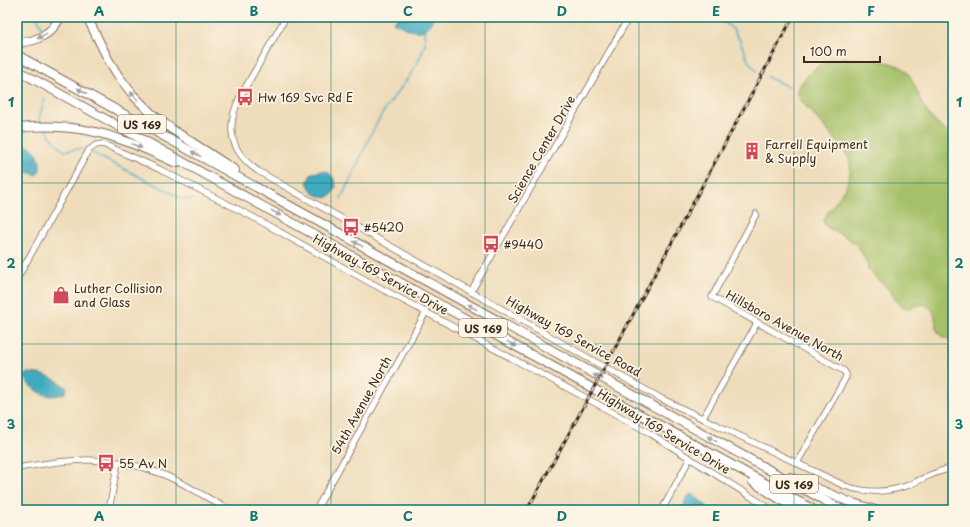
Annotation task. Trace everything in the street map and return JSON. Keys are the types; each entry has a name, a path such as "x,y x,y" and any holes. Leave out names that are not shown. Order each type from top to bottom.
{"highway":[{"path":"17,42 31,41 44,36 54,26 60,17"},
{"path":"87,17 114,70 134,96 152,114 266,193"},
{"name":"US 169","path":"17,55 842,510"},
{"name":"US 169","path":"17,70 814,510"},
{"path":"17,128 47,126 64,127 92,131 125,140 242,194"},
{"path":"746,458 835,496 875,510"},
{"path":"725,461 742,475 797,510"}],"street":[{"name":"Highway 169 Service Road","path":"286,17 241,95 233,114 231,126 234,143 241,155 252,167 662,399 845,486 867,491 881,491 903,487 936,472 953,468"},
{"name":"Science Center Drive","path":"471,292 629,17"},
{"name":"Highway 169 Service Drive","path":"17,279 89,150 96,145 102,144 159,169 251,216 590,400 648,432 772,510"},
{"name":"Hillsboro Avenue North","path":"756,214 712,297 844,371 846,374 846,377 797,463"},
{"name":"54th Avenue North","path":"316,510 426,312"},
{"path":"703,418 757,323"},
{"path":"662,510 690,458"},
{"path":"17,468 73,460 118,462 143,467 162,474 178,481 218,507 229,510"},
{"path":"109,510 118,462"}],"green space":[{"path":"833,59 867,60 895,64 905,70 912,80 922,104 928,113 934,121 953,137 953,339 942,337 936,329 933,311 928,306 922,304 910,308 902,307 897,303 890,291 868,270 867,263 858,246 846,237 825,226 823,220 845,187 850,172 850,164 845,152 839,144 801,100 798,95 798,90 804,79 825,62"}],"water":[{"path":"398,17 433,17 426,29 416,31 405,28 393,22"},
{"path":"26,146 32,148 37,153 40,162 40,169 37,175 25,171 17,163 17,152 20,147"},
{"path":"322,171 330,174 336,187 332,195 326,198 314,193 310,189 307,182 312,173"},
{"path":"27,373 43,375 63,384 67,388 65,393 52,396 41,393 31,387 23,377"},
{"path":"692,494 708,507 708,510 682,510 686,499"}],"waterway":[{"path":"37,17 43,32"},
{"path":"712,20 724,22 733,29 749,62 757,71"},
{"path":"341,198 378,121 410,76 419,60 425,43 424,31"},
{"path":"767,77 789,87"},
{"path":"41,123 39,119 45,97"},
{"path":"46,129 64,151 83,149"},
{"path":"92,153 182,199 193,200"}],"railway":[{"path":"527,510 793,17"}],"place":[{"name":"Hw 169 Svc Rd E","path":"245,97"},
{"name":"Farrell Equipment & Supply","path":"752,151"},
{"name":"#5420","path":"351,227"},
{"name":"#9440","path":"491,244"},
{"name":"Luther Collision and Glass","path":"61,295"},
{"name":"55 Av N","path":"106,463"}]}
